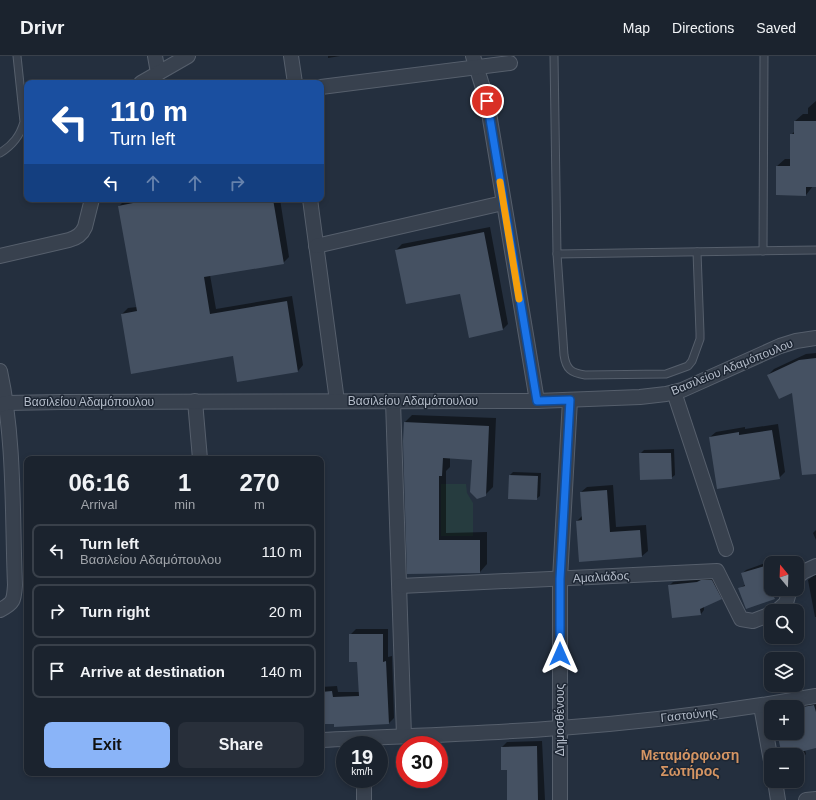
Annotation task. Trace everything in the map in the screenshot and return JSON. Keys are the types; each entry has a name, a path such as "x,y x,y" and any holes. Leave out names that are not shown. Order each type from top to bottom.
{"street":[{"path":"155,56 158,73"},
{"path":"146,80 188,56"},
{"path":"291,56 295,80"},
{"path":"475,62 487,101 537,401"},
{"path":"324,87 475,62 510,63"},
{"path":"0,256 69,240 78,236 84,231 91,202"},
{"path":"310,202 337,401"},
{"path":"316,246 503,202"},
{"name":"Βασιλείου Αδαμόπουλου","path":"3,404 195,401 537,401 640,397 674,392 691,386 780,346 796,341 816,338"},
{"path":"0,371 3,404 10,435 14,585 14,596 11,604 0,610"},
{"path":"674,392 726,549"},
{"name":"Δημοσθένους","path":"560,800 560,579 570,400"},
{"path":"195,401 200,456"},
{"path":"393,401 404,736"},
{"path":"804,572 816,566"},
{"name":"Αμαλιάδος","path":"400,586 717,571 741,619 753,621 764,617"},
{"name":"Γαστούνης","path":"404,736 561,728 675,717 761,706 816,696"},
{"path":"761,706 769,748"},
{"name":"Γαστούνης","path":"324,740 336,741"},
{"path":"364,788 364,800"},
{"path":"775,788 778,800"},
{"path":"806,800 816,799"}],"lane":[{"path":"0,153 15,142 24,122 17,56"},
{"path":"554,56 557,254 564,355 567,368 572,373 585,375 666,374 688,366 692,361 700,339 697,252"},
{"path":"763,251 764,56"},
{"path":"557,254 816,250"}],"green space":[{"path":"441,484 466,484 467,493 473,503 473,536 441,536"}],"building":[{"path":"794,121 816,121 816,187 806,187 806,196 776,195 776,166 790,166 790,134 794,134"},
{"path":"138,202 274,202 284,264 204,277 210,314 287,301 298,372 237,382 233,356 131,374 121,314 137,311 118,206"},
{"path":"484,232 503,330 469,338 460,294 406,304 395,250"},
{"path":"816,358 816,474 802,475 792,393 779,399 767,375 799,360"},
{"path":"404,422 489,426 486,496 477,499 470,492 472,460 443,458 442,476 439,476 439,540 480,540 480,573 407,574 403,441"},
{"path":"772,430 780,479 717,489 709,437 739,432 739,435"},
{"path":"639,453 671,453 672,479 640,480"},
{"path":"509,475 538,476 537,500 508,499"},
{"path":"607,490 610,532 640,530 642,557 579,562 576,521 582,520 580,492"},
{"path":"764,566 764,596 774,596 775,599 746,609 738,588 745,586 741,573"},
{"path":"701,580 712,580 722,599 700,609 701,615 672,618 668,585 697,582"},
{"path":"349,634 383,634 383,662 386,661 389,724 334,727 334,724 324,724 324,692 332,691 333,697 359,696 357,662 349,662"},
{"path":"814,705 816,712 816,748 804,751 804,748 780,748 779,740 804,740 804,707"},
{"path":"537,746 538,800 507,800 507,770 501,770 501,747"}],"slow traffic":[{"path":"500,182 519,299"}],"district":[{"name":"Μεταμόρφωση Σωτήρος","path":"690,764"}],"route":[{"path":"487,101 537,401 570,400 560,579 560,654"}]}
